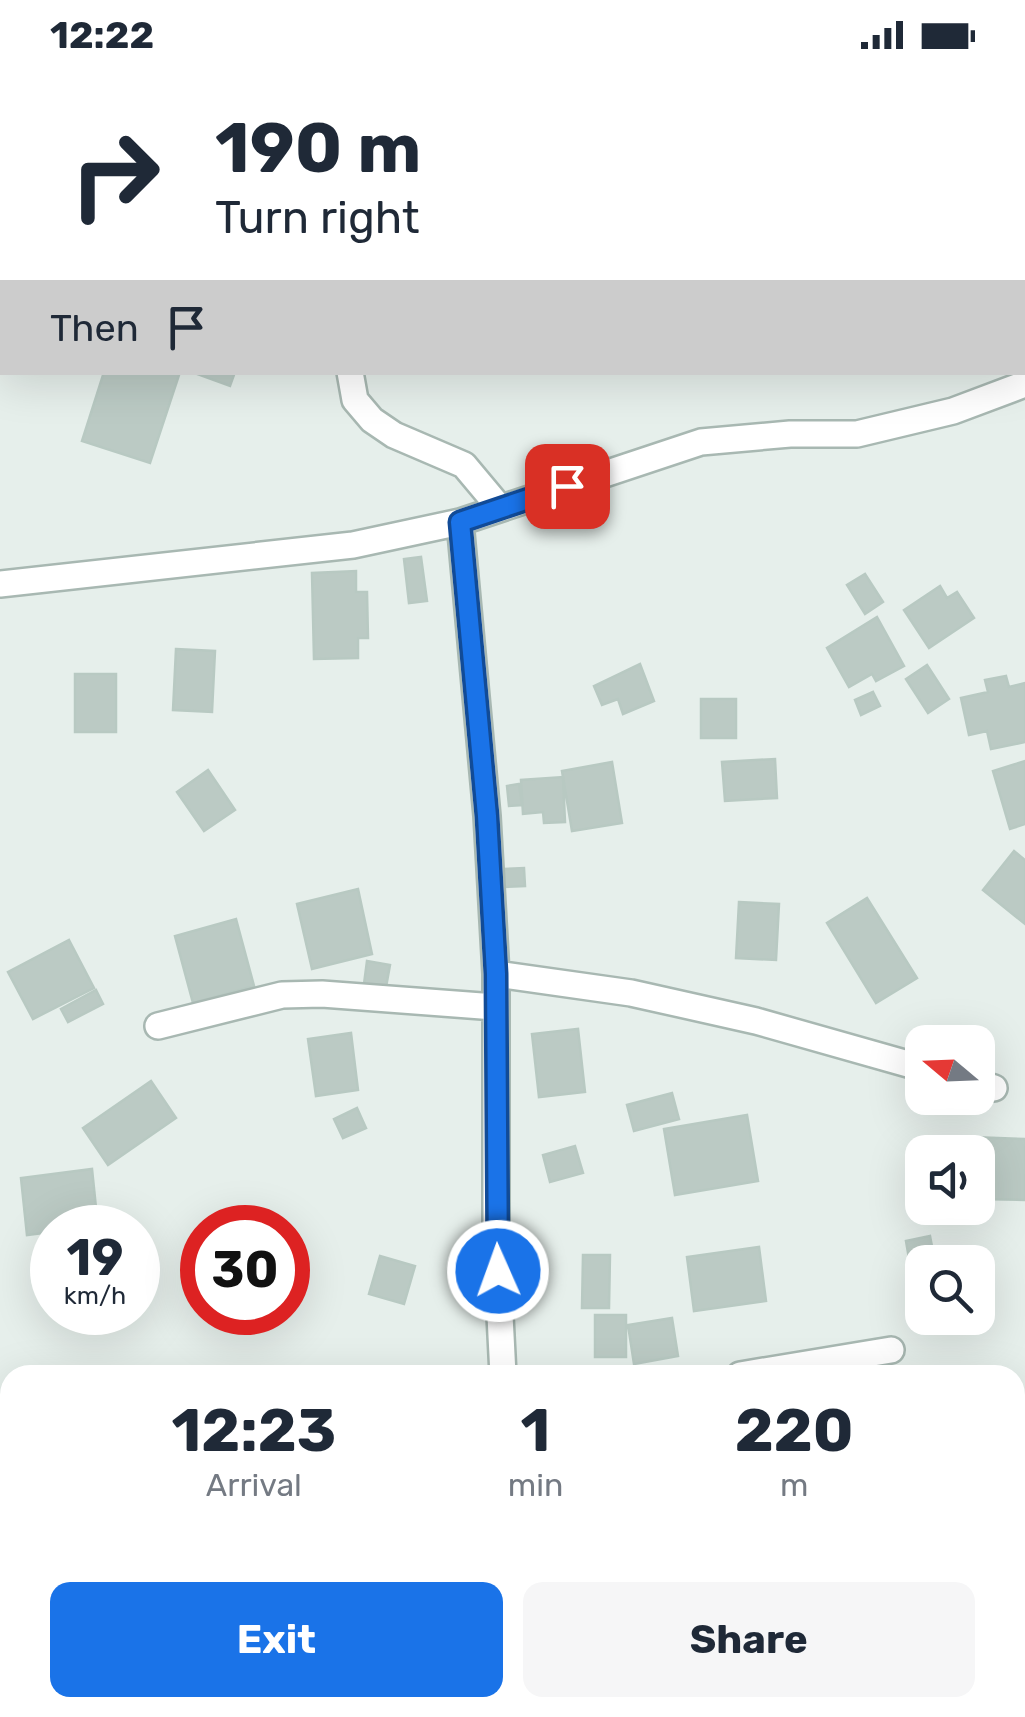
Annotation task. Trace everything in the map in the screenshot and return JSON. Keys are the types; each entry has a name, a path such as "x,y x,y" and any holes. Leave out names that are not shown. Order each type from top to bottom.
{"street":[{"path":"351,375 355,400 372,420 464,465 500,508"},
{"path":"0,584 353,545 460,522 702,442 790,434 857,434 954,411 1025,384"},
{"path":"460,522 487,816 496,974 496,1236 502,1365"},
{"path":"496,974 630,992 756,1021 905,1063"},
{"path":"158,1026 282,995 322,994 496,1007"},
{"path":"800,1365 891,1350"}],"building":[{"path":"103,375 179,375 150,463 82,441"},
{"path":"200,375 234,375 230,386"},
{"path":"421,557 427,601 409,603 404,559"},
{"path":"356,571 356,592 367,592 368,638 358,638 358,658 314,659 312,573"},
{"path":"865,574 883,602 865,614 847,585"},
{"path":"940,586 947,598 957,592 974,618 929,648 904,610"},
{"path":"877,617 904,666 876,681 872,674 849,687 827,648"},
{"path":"176,649 215,651 212,712 173,710"},
{"path":"640,664 654,701 623,714 618,699 602,705 594,686"},
{"path":"927,665 949,699 928,713 906,679"},
{"path":"75,674 116,674 116,732 75,732"},
{"path":"1006,676 1009,687 1025,683 1025,742 991,749 987,731 969,735 961,698 988,692 985,680"},
{"path":"873,692 880,706 861,715 855,700"},
{"path":"701,699 736,699 736,738 701,738"},
{"path":"775,759 777,798 725,801 722,762"},
{"path":"1025,761 1025,824 1010,829 993,771"},
{"path":"612,762 622,823 572,831 562,771"},
{"path":"208,770 235,810 204,831 177,792"},
{"path":"563,777 565,822 544,823 543,812 523,814 521,780"},
{"path":"519,784 522,805 509,806 507,786"},
{"path":"1014,851 1025,860 1025,924 983,890"},
{"path":"524,868 525,886 504,887 503,869"},
{"path":"358,889 372,954 312,969 297,904"},
{"path":"867,898 917,978 876,1003 827,923"},
{"path":"739,902 779,904 776,960 736,958"},
{"path":"236,919 254,986 193,1003 175,936"},
{"path":"69,940 94,988 33,1019 8,972"},
{"path":"367,961 390,965 386,987 364,984"},
{"path":"96,990 103,1004 68,1022 61,1009"},
{"path":"578,1029 585,1092 539,1097 532,1034"},
{"path":"351,1033 358,1090 316,1096 308,1039"},
{"path":"151,1081 176,1118 108,1165 83,1128"},
{"path":"672,1093 679,1119 634,1131 627,1105"},
{"path":"357,1108 366,1128 343,1138 334,1119"},
{"path":"747,1115 758,1181 675,1195 664,1129"},
{"path":"995,1138 1025,1139 1025,1200 995,1199"},
{"path":"575,1146 583,1173 550,1182 543,1155"},
{"path":"92,1169 96,1205 30,1205 27,1235 21,1178"},
{"path":"930,1236 932,1245 907,1245 906,1241"},
{"path":"759,1247 766,1301 694,1311 687,1257"},
{"path":"583,1255 610,1255 609,1308 582,1308"},
{"path":"380,1256 415,1266 404,1304 369,1294"},
{"path":"595,1315 626,1315 626,1357 595,1357"},
{"path":"672,1318 678,1356 634,1364 628,1325"}],"route":[{"path":"498,1271 496,974 487,816 460,522 567,486"}]}
